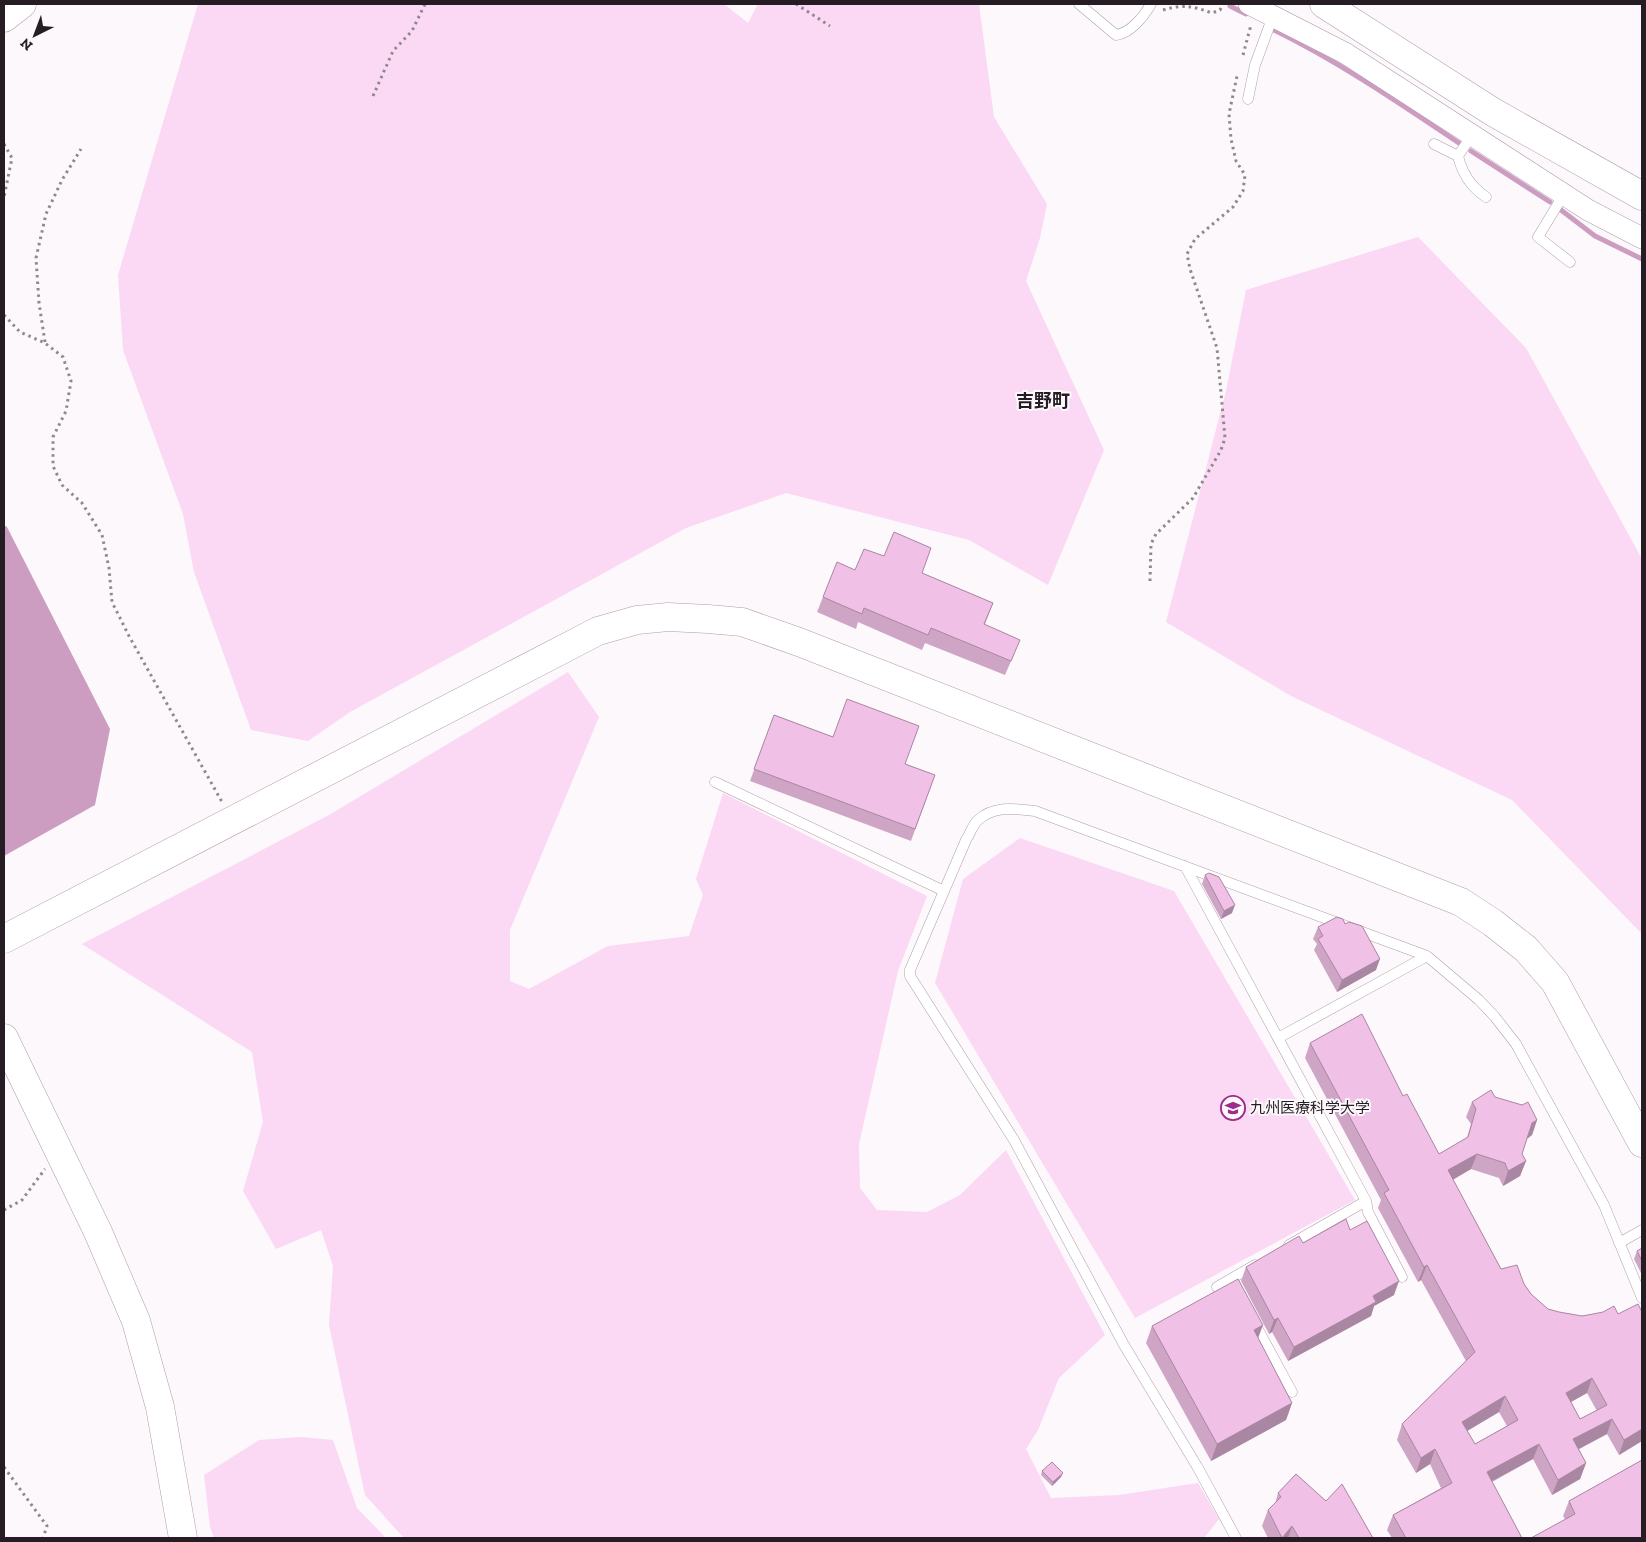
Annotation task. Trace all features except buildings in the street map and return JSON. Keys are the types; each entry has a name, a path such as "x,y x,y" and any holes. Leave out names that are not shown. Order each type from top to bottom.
{"street":[{"path":"4,18 22,4"},
{"path":"1324,4 1493,112 1642,196"},
{"path":"1260,9 1345,53 1588,210 1642,238"},
{"path":"4,939 598,631 637,620 668,617 742,622 799,642 1461,902 1493,923 1526,949 1555,982 1642,1143"},
{"path":"4,1038 98,1232 136,1320 160,1407 182,1538"}],"lane":[{"path":"1079,4 1116,35 1123,34 1144,15 1151,4"},
{"path":"1248,99 1255,65 1260,9"},
{"path":"1472,135 1458,156 1461,168 1475,190 1486,197"},
{"path":"1434,144 1458,156"},
{"path":"1564,194 1538,236 1570,262"},
{"path":"715,782 944,891"},
{"path":"1236,1538 1198,1468 1124,1345 1014,1140 910,976 910,970 966,840 977,820 993,811 1009,808 1036,811 1427,956 1479,1000 1516,1044 1604,1206 1642,1298"},
{"path":"1185,866 1366,1201 1368,1212 1402,1277"},
{"path":"1278,1038 1427,956"},
{"path":"1282,1250 1366,1201"},
{"path":"1619,1243 1642,1230"},
{"path":"1217,1287 1234,1283 1265,1259"},
{"path":"1250,1314 1292,1392"}],"path":[{"path":"372,96 393,51 412,31 425,4"},
{"path":"796,4 830,26"},
{"path":"1144,15 1178,6 1191,5 1212,13 1220,10 1224,4"},
{"path":"1241,60 1260,9"},
{"path":"1150,581 1151,544 1156,534 1193,498 1221,450 1225,438 1217,348 1190,269 1187,254 1195,239 1233,208 1243,191 1245,175 1236,161 1231,138 1229,114 1239,69"},
{"path":"4,144 12,158 4,198"},
{"path":"45,343 39,303 36,258 46,214 62,180 81,149"},
{"path":"4,315 20,332 45,343 63,357 71,381 66,411 53,437 53,466 62,484 82,503 102,535 109,568 112,602 129,636 232,820"},
{"path":"4,1210 22,1200 46,1168 62,1159"},
{"path":"4,1467 47,1526 42,1538"}],"shaded area":[{"path":"198,4 724,4 748,23 758,4 979,4 994,117 1047,204 1040,238 1026,281 1104,450 1048,585 969,540 786,493 686,528 350,712 308,741 251,730 194,572 183,514 123,350 118,275"},
{"path":"1418,237 1526,348 1642,559 1642,934 1512,800 1291,696 1166,622 1226,391 1246,290"},
{"path":"4,525 7,527 110,729 95,805 4,856"},
{"path":"568,672 599,717 510,930 510,981 529,989 608,946 689,936 703,895 696,879 723,793 927,896 898,971 859,1144 860,1188 877,1210 927,1212 960,1195 1006,1150 1105,1335 1059,1378 1038,1430 1026,1449 1051,1498 1119,1495 1198,1483 1219,1519 1204,1538 404,1538 365,1495 329,1325 333,1266 321,1230 276,1249 243,1191 263,1122 252,1052 82,944 329,815"},
{"path":"1020,838 1174,891 1355,1200 1135,1318 935,983 963,879"},
{"path":"301,1437 333,1440 357,1508 386,1538 214,1538 210,1527 204,1475 259,1440"}],"waterway":[{"path":"1230,6 1246,14"},
{"path":"1272,29 1344,68 1459,143"},
{"path":"1471,151 1550,202"},
{"path":"1561,210 1595,236 1642,259"}],"place":[{"name":"九州医療科学大学","path":"1233,1108"}],"district":[{"name":"吉野町","path":"1043,401"}]}
